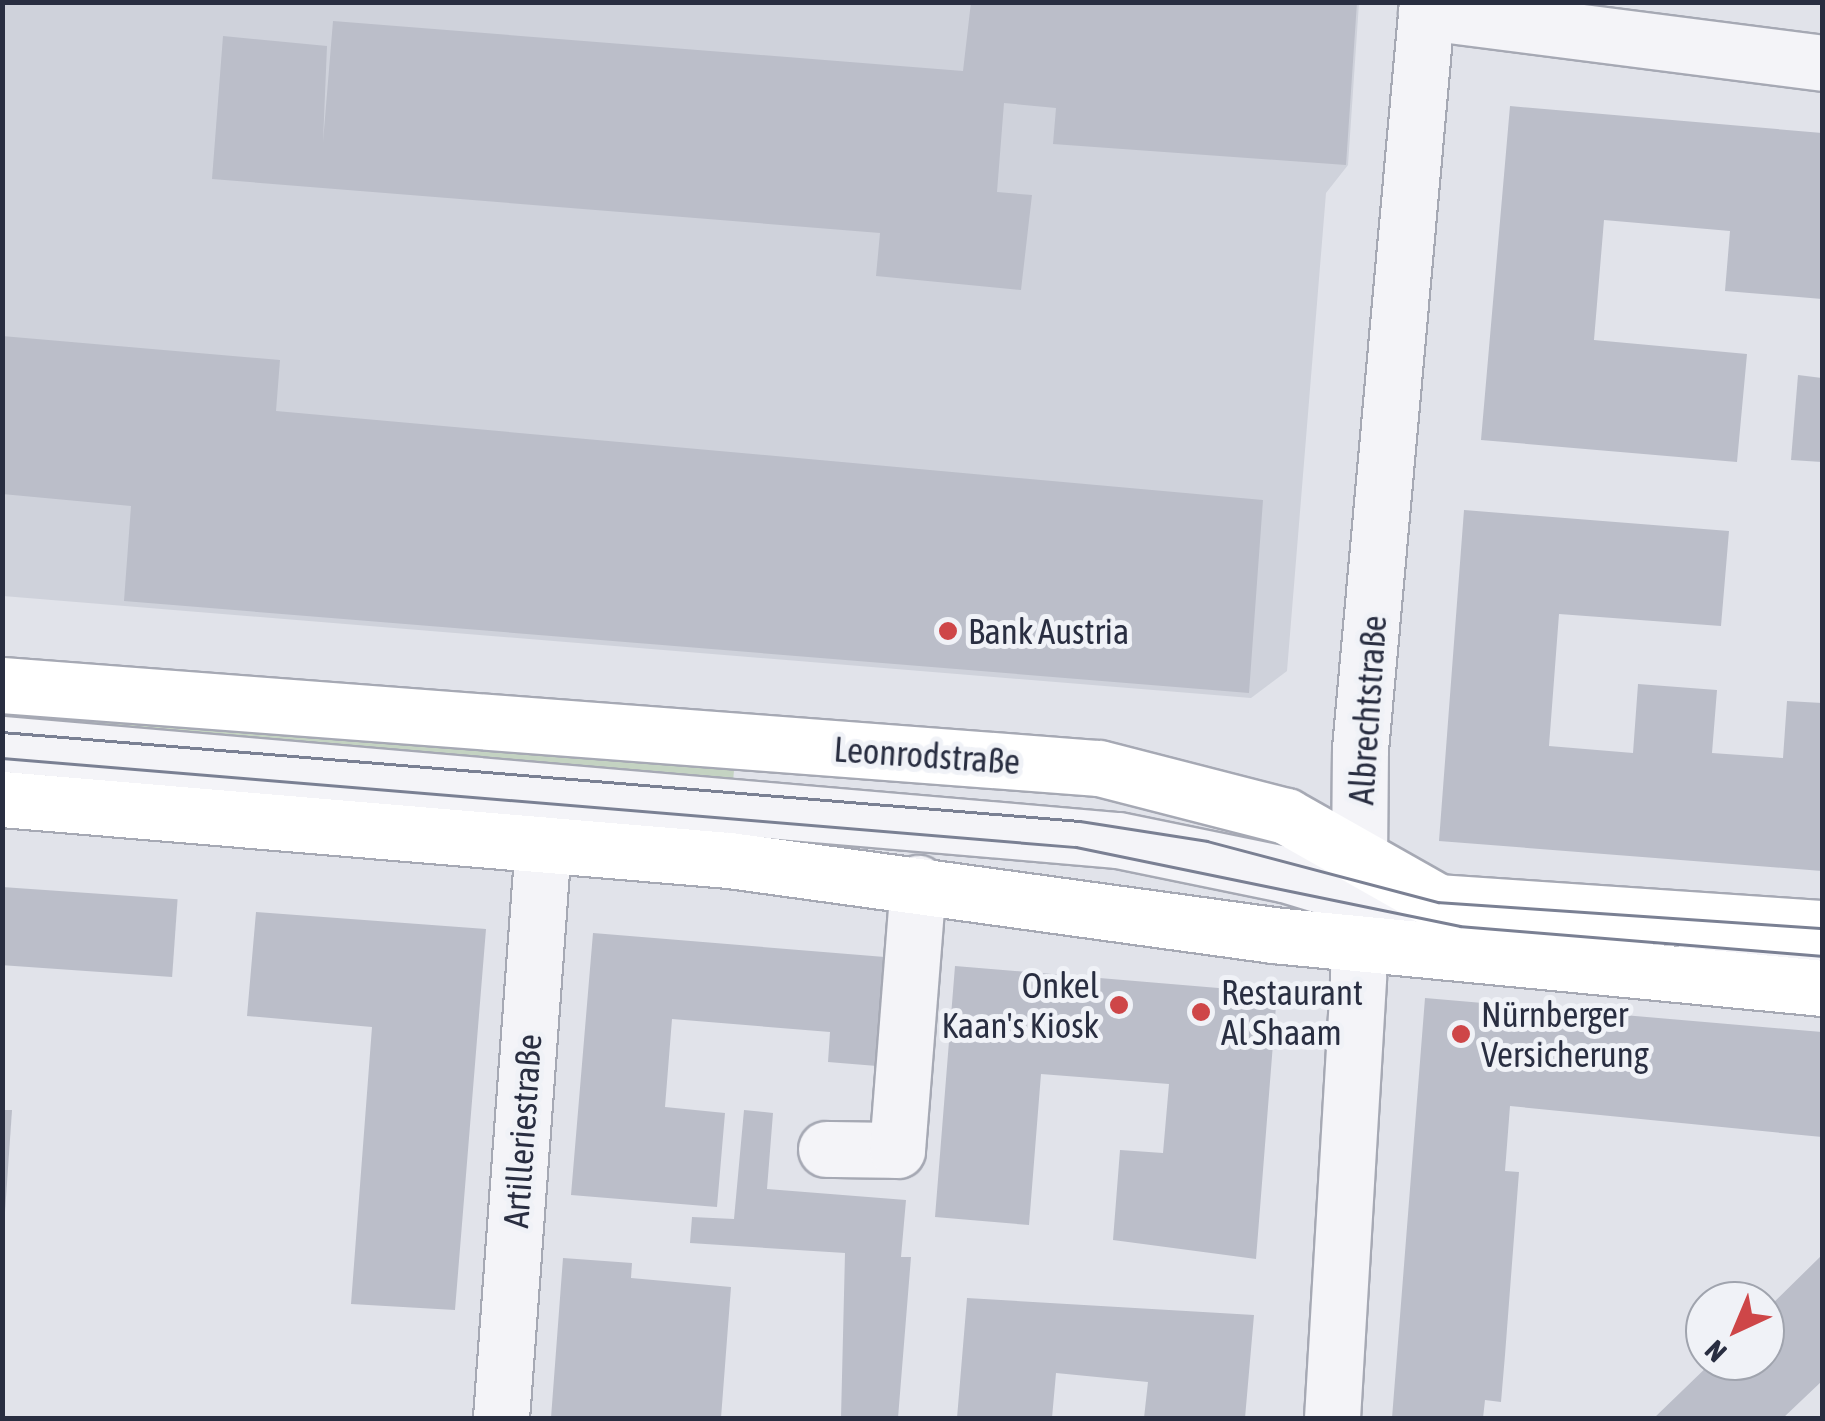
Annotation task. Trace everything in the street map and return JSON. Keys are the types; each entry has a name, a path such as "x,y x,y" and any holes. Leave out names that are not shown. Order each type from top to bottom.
{"main road":[{"name":"Leonrodstraße","path":"2,684 1099,768 1214,791 1383,899 1822,988"},
{"name":"Leonrodstraße","path":"2,799 543,843 918,883 1383,899 1822,928"}],"street":[{"path":"1426,7 1822,63"},
{"name":"Albrechtstraße","path":"1332,1418 1383,899 1426,7"},
{"path":"2,744 1080,836 1205,854 1383,899 1460,926 1822,956"},
{"name":"Artilleriestraße","path":"501,1418 543,843"},
{"path":"826,1149 897,1150 918,883"}],"shaded area":[{"path":"2,3 1359,3 1348,165 1326,193 1287,671 1251,698 3,596"}],"green space":[{"path":"2,704 734,768 733,784 2,720"}],"building":[{"path":"971,2 1357,2 1346,165 1053,144 1056,108 1004,103 997,192 1032,195 1021,290 876,276 880,233 212,179 223,36 327,46 323,142 333,21 963,71"},
{"path":"1510,106 1822,133 1822,299 1725,291 1730,231 1604,220 1594,340 1747,354 1737,462 1481,440"},
{"path":"2,336 280,360 276,411 1263,500 1249,693 124,601 131,506 2,494"},
{"path":"1798,375 1822,378 1822,462 1791,460"},
{"path":"1464,510 1729,531 1721,626 1559,614 1549,746 1633,753 1638,684 1717,690 1712,753 1783,758 1787,701 1822,703 1822,871 1439,841"},
{"path":"2,887 178,899 172,977 2,965"},
{"path":"256,912 486,929 455,1310 351,1304 372,1027 247,1016"},
{"path":"593,933 897,958 889,1067 828,1062 830,1032 672,1019 665,1107 725,1113 717,1207 571,1195"},
{"path":"955,966 1277,993 1256,1259 1113,1240 1120,1150 1163,1153 1169,1084 1041,1074 1029,1225 935,1217"},
{"path":"1425,998 1822,1032 1822,1137 1510,1106 1505,1171 1519,1172 1501,1402 1485,1400 1483,1418 1392,1418"},
{"path":"2,1110 12,1110 5,1212 2,1212"},
{"path":"744,1110 773,1113 767,1189 906,1200 901,1257 911,1257 898,1418 841,1418 845,1253 690,1243 692,1217 734,1219"},
{"path":"1822,1255 1822,1381 1783,1418 1654,1418 1692,1381 1785,1381 1785,1291"},
{"path":"563,1258 632,1263 631,1278 731,1287 721,1418 551,1418"},
{"path":"967,1298 1254,1315 1245,1418 1144,1418 1148,1382 1056,1373 1052,1418 957,1418"}],"tram line":[{"path":"2,732 1080,821 1207,841 1438,902 1822,928"},
{"path":"2,758 1076,847 1460,926 1822,956"}],"place":[{"name":"Bank Austria","path":"948,631"},
{"name":"Onkel Kaan's Kiosk","path":"1119,1005"},
{"name":"Restaurant Al Shaam","path":"1201,1012"},
{"name":"Nürnberger Versicherung","path":"1461,1034"}]}
